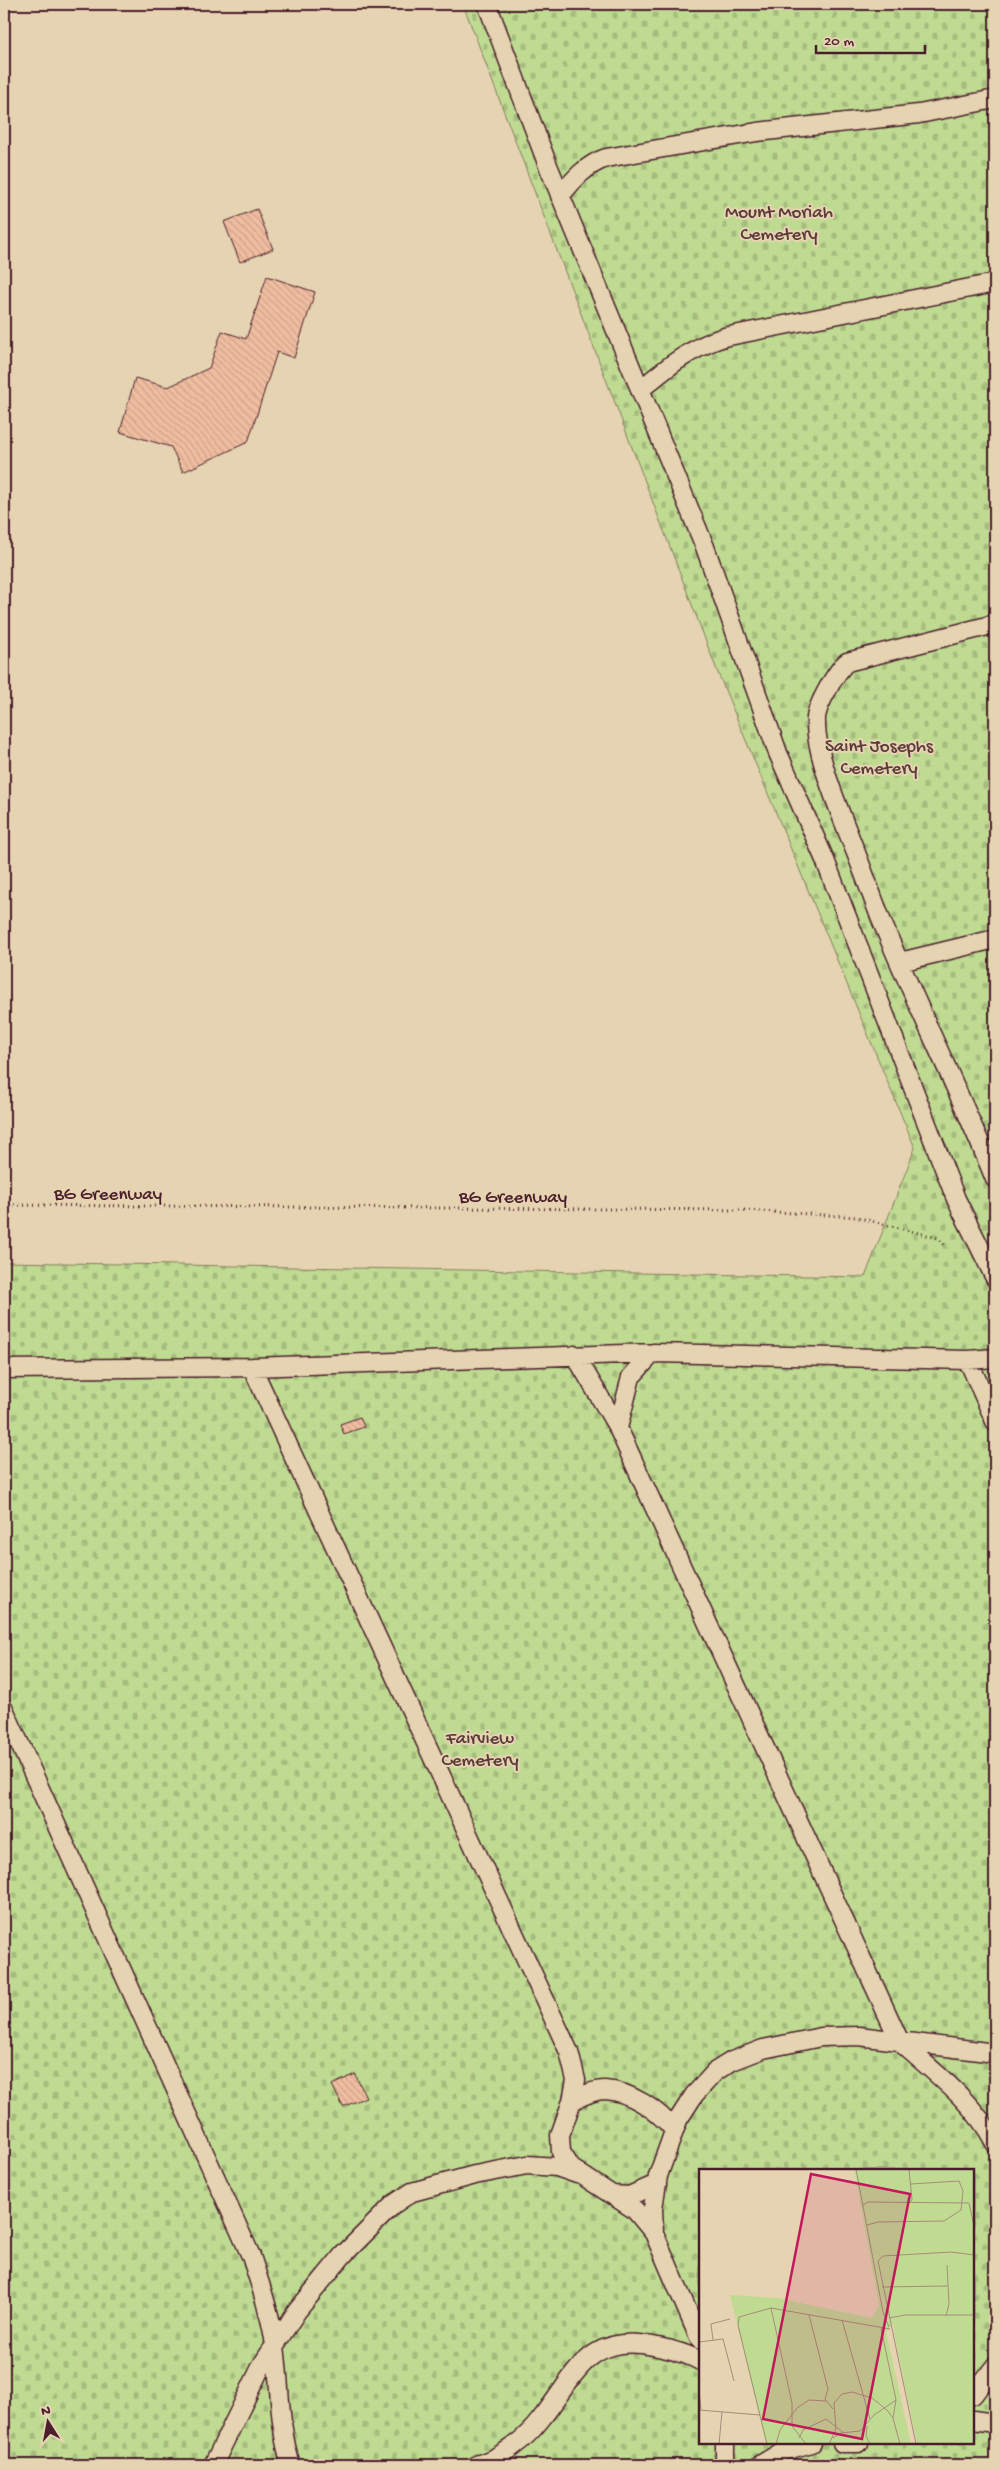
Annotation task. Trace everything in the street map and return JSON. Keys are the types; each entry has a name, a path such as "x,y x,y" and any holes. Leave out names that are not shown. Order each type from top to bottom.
{"lane":[{"path":"487,4 560,196 705,547 778,753 825,860 956,1199 995,1278"},
{"path":"560,196 581,171 595,162 606,158 757,132 919,114 995,99"},
{"path":"640,390 688,352 724,337 995,284"},
{"path":"995,624 847,662 840,668 816,716 823,760 836,800 900,962 963,1101 995,1179"},
{"path":"900,962 995,939"},
{"path":"618,1428 631,1377 653,1353"},
{"path":"4,1369 252,1367 653,1353 968,1360 995,1358"},
{"path":"575,1355 618,1428 900,2042 960,2096 988,2128 995,2143"},
{"path":"968,1360 995,1421"},
{"path":"252,1367 569,2052 576,2080 572,2101 560,2135 560,2146 571,2168 636,2210 654,2233 699,2338"},
{"path":"4,1709 251,2256 266,2302 274,2346 283,2437 291,2465"},
{"path":"654,2233 653,2208 657,2184 674,2130 694,2095 716,2071 755,2052 778,2044 821,2037 858,2036 900,2042 963,2047 995,2053"},
{"path":"572,2101 596,2091 605,2090 620,2094 646,2106 674,2130"},
{"path":"213,2465 262,2365 310,2293 378,2219 412,2192 475,2175 527,2165 562,2168 584,2178"},
{"path":"611,2195 629,2196 657,2184"},
{"path":"476,2465 506,2452 540,2421 575,2371 600,2350 612,2345 643,2344 686,2354 699,2360"},
{"path":"974,2394 995,2366"},
{"path":"974,2420 995,2423"},
{"path":"725,2444 725,2465"},
{"path":"760,2465 783,2451 808,2444"}],"path":[{"name":"BG Greenway","path":"4,1205 744,1210 856,1217 938,1238 950,1251"}],"green space":[{"name":"Fairview Cemetery","path":"463,4 995,4 995,2465 4,2465 4,1262 865,1277 915,1148 718,673"}],"building":[{"path":"257,209 273,249 240,262 224,222"},
{"path":"267,276 315,292 294,358 277,352 248,442 183,472 171,447 120,432 135,378 168,387 209,368 222,331 246,339"},
{"path":"360,1417 364,1427 344,1434 340,1424"},
{"path":"355,2074 366,2097 343,2107 332,2085"}],"park label":[{"name":"Mount Moriah Cemetery","path":"779,221"},
{"name":"Saint Josephs Cemetery","path":"879,755"}]}
